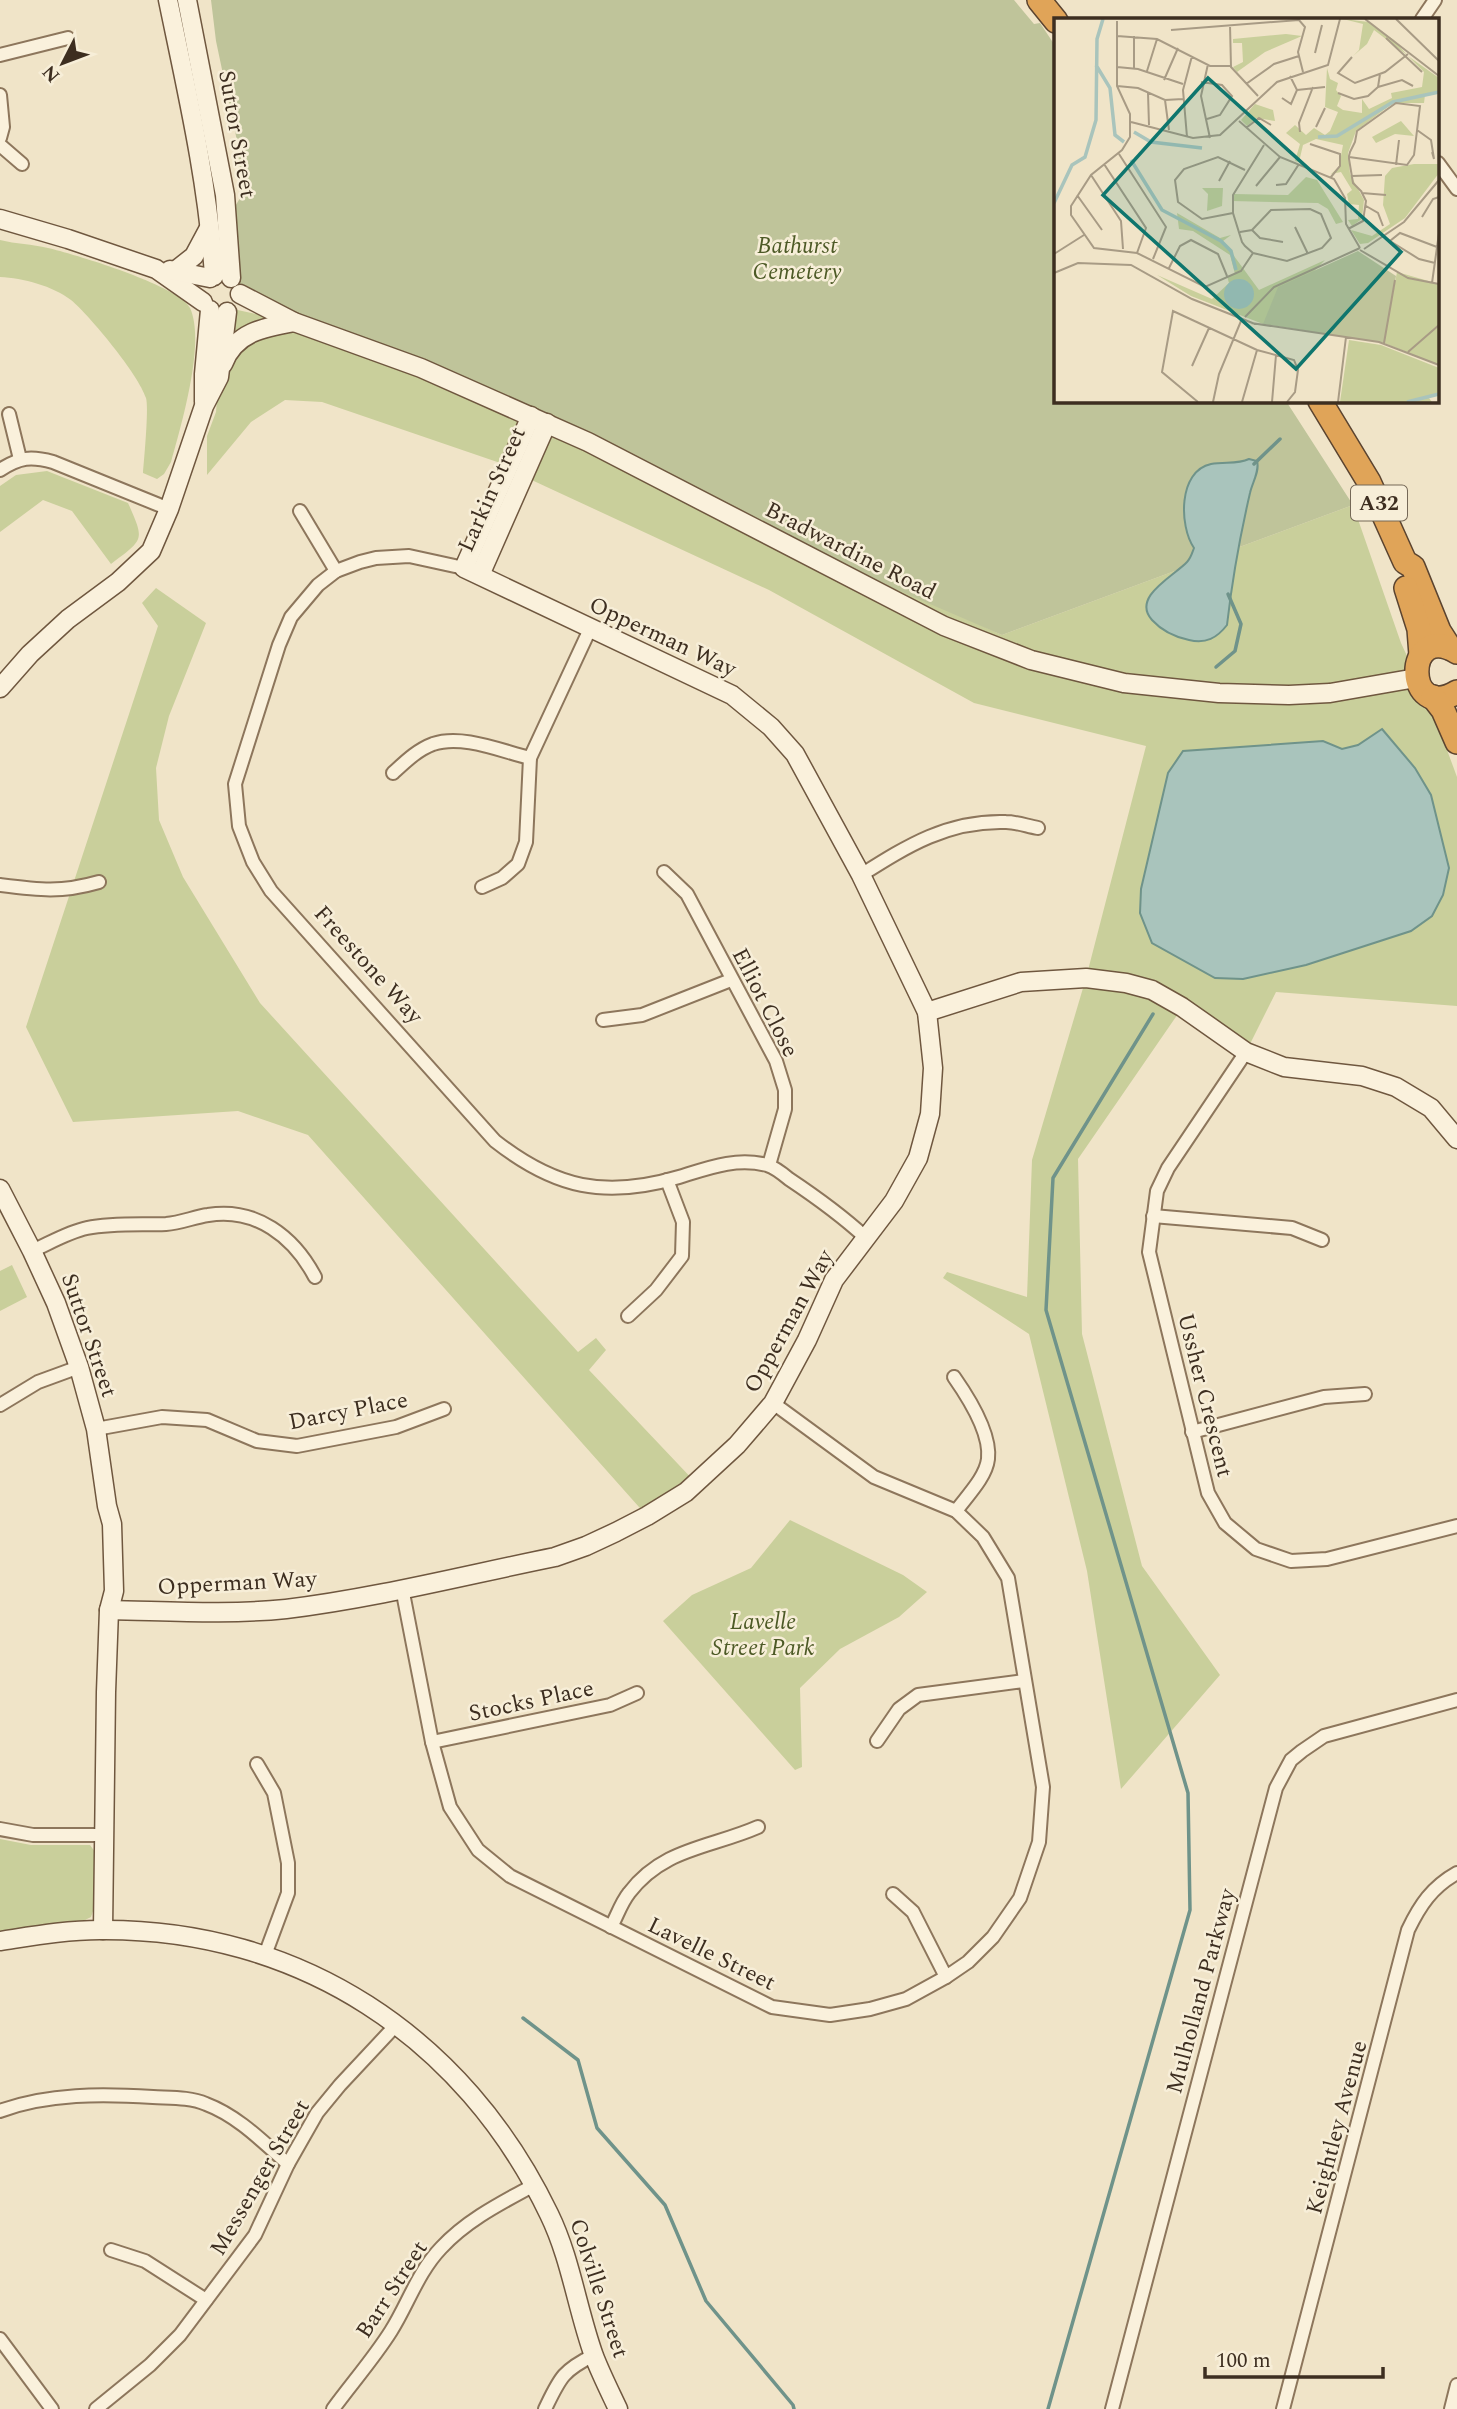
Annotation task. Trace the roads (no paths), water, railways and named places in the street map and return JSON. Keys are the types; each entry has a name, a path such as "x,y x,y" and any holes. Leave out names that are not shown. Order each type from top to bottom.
{"highway":[{"path":"1040,0 1054,18"},
{"name":"A32","path":"1321,402 1369,482 1405,562 1413,567 1439,631 1455,651"},
{"name":"A32","path":"1405,562 1400,571 1419,629 1421,655 1415,670 1416,678"},
{"name":"A32","path":"1421,655 1434,647 1455,651"},
{"path":"1416,678 1419,686 1433,697 1443,710 1457,742"},
{"path":"1433,697 1442,698 1457,692"}],"street":[{"name":"Suttor Street","path":"169,0 202,162 221,295 204,374 204,406"},
{"name":"Suttor Street","path":"0,688 30,654 68,619 136,567 151,551 169,509 204,406 219,377 225,195 187,0"},
{"path":"1423,18 1435,0"},
{"path":"0,55 68,38"},
{"path":"0,95 3,118 0,138"},
{"path":"0,145 22,164"},
{"path":"1440,166 1457,189"},
{"name":"Bradwardine Road","path":"0,219 156,269 421,368 588,442 944,626 1031,660 1124,683 1173,690 1245,694 1330,693 1416,678"},
{"path":"176,271 194,256 211,221"},
{"name":"Bradwardine Road","path":"156,269 176,271 221,295"},
{"path":"219,377 227,354 248,334 265,327 294,322"},
{"path":"9,414 20,459"},
{"name":"Larkin Street","path":"472,571 539,419"},
{"path":"0,470 20,459 35,457 169,509"},
{"path":"300,511 336,571"},
{"name":"Freestone Way","path":"472,571 431,560 394,556 376,558 336,571 318,585 291,617 279,645 235,784 239,826 253,862 271,891 503,1147 545,1175 588,1187 625,1189 727,1162 769,1165"},
{"name":"Opperman Way","path":"109,1610 218,1612 284,1609 402,1588 573,1551 647,1517 686,1492 713,1469 773,1403 807,1340 834,1280 894,1201 918,1158 930,1114 933,1068 927,1012 861,875 795,754 771,727 733,695 472,571"},
{"path":"482,887 502,878 518,864 526,842 530,758 590,629"},
{"path":"393,773 416,752 435,743 466,742 530,758"},
{"path":"861,875 915,842 955,827 1006,822 1038,828"},
{"name":"Elliot Close","path":"664,872 687,894 776,1061 785,1090 785,1109 769,1165"},
{"path":"0,885 54,891 74,889 99,881"},
{"path":"927,1012 1021,982 1086,978 1126,983 1152,990 1182,1007 1246,1052 1284,1067 1362,1076 1396,1087 1431,1108 1457,1139"},
{"path":"603,1020 642,1015 731,980"},
{"name":"Ussher Crescent","path":"1246,1052 1168,1168 1157,1191 1149,1252 1208,1493 1226,1523 1256,1549 1291,1561 1327,1559 1457,1525"},
{"path":"769,1165 835,1210 865,1237"},
{"path":"628,1316 656,1290 682,1256 683,1222 667,1180"},
{"name":"Suttor Street","path":"0,1189 56,1303 79,1367 96,1429 112,1524 114,1591 109,1610 103,1930"},
{"path":"32,1251 85,1228 121,1224 169,1224 211,1214 240,1214 269,1225 304,1255 315,1277"},
{"path":"1153,1216 1292,1228 1322,1240"},
{"path":"0,1405 38,1382 79,1367"},
{"path":"954,1377 973,1404 988,1458 983,1474 956,1511"},
{"path":"1192,1432 1324,1397 1365,1394"},
{"name":"Lavelle Street","path":"402,1588 432,1742 450,1807 478,1850 510,1876 772,2007 830,2015 870,2009 906,1999 968,1962 993,1937 1020,1898 1039,1842 1043,1787 1008,1578 983,1537 956,1511 874,1477 773,1403"},
{"name":"Darcy Place","path":"96,1429 162,1417 207,1419 257,1441 297,1446 396,1427 444,1409"},
{"path":"877,1741 899,1709 918,1695 1024,1681"},
{"name":"Stocks Place","path":"432,1742 610,1705 637,1693"},
{"name":"Mulholland Parkway","path":"1112,2409 1276,1788 1283,1773 1302,1751 1324,1736 1457,1700"},
{"path":"257,1764 274,1793 288,1863 288,1893 265,1955"},
{"path":"611,1927 628,1894 660,1863 687,1850 731,1839 758,1827"},
{"path":"0,1829 33,1835 105,1835"},
{"name":"Keightley Avenue","path":"1283,2409 1408,1930 1430,1892 1457,1873"},
{"path":"893,1894 914,1912 946,1977"},
{"name":"Colville Street","path":"0,1941 55,1932 103,1930 166,1933 219,1943 265,1955 317,1975 359,1998 397,2024 429,2051 475,2097 510,2142 562,2241 594,2355 618,2409"},
{"name":"Messenger Street","path":"96,2409 172,2345 233,2267 255,2235 288,2164 317,2113 397,2024"},
{"path":"0,2111 15,2105 95,2094 179,2098 205,2103 241,2124 288,2164"},
{"name":"Barr Street","path":"333,2409 389,2335 424,2269 439,2250 484,2213 534,2185"},
{"path":"111,2250 145,2261 206,2300"},
{"path":"0,2339 52,2409"},
{"path":"545,2409 559,2380 570,2367 594,2355"},
{"path":"1451,2409 1457,2385"}],"water":[{"path":"1249,459 1257,461 1257,469 1240,542 1227,625 1215,637 1206,640 1184,639 1152,620 1147,611 1147,603 1150,595 1188,560 1194,548 1184,514 1187,488 1200,469 1211,464"},
{"path":"1382,729 1415,768 1431,795 1449,868 1443,895 1432,916 1411,931 1306,965 1243,979 1215,978 1152,943 1140,913 1141,889 1168,773 1183,751 1323,741 1342,749 1358,745"}],"waterway":[{"path":"1254,464 1280,439"},
{"path":"1216,667 1235,651 1241,624 1228,594"},
{"path":"1048,2409 1190,1910 1188,1793 1046,1310 1053,1178 1153,1014"},
{"path":"523,2018 578,2060 597,2128 665,2205 706,2301 794,2409"}],"park label":[{"name":"Bathurst Cemetery","path":"797,258"},
{"name":"Lavelle Street Park","path":"763,1634"}]}
